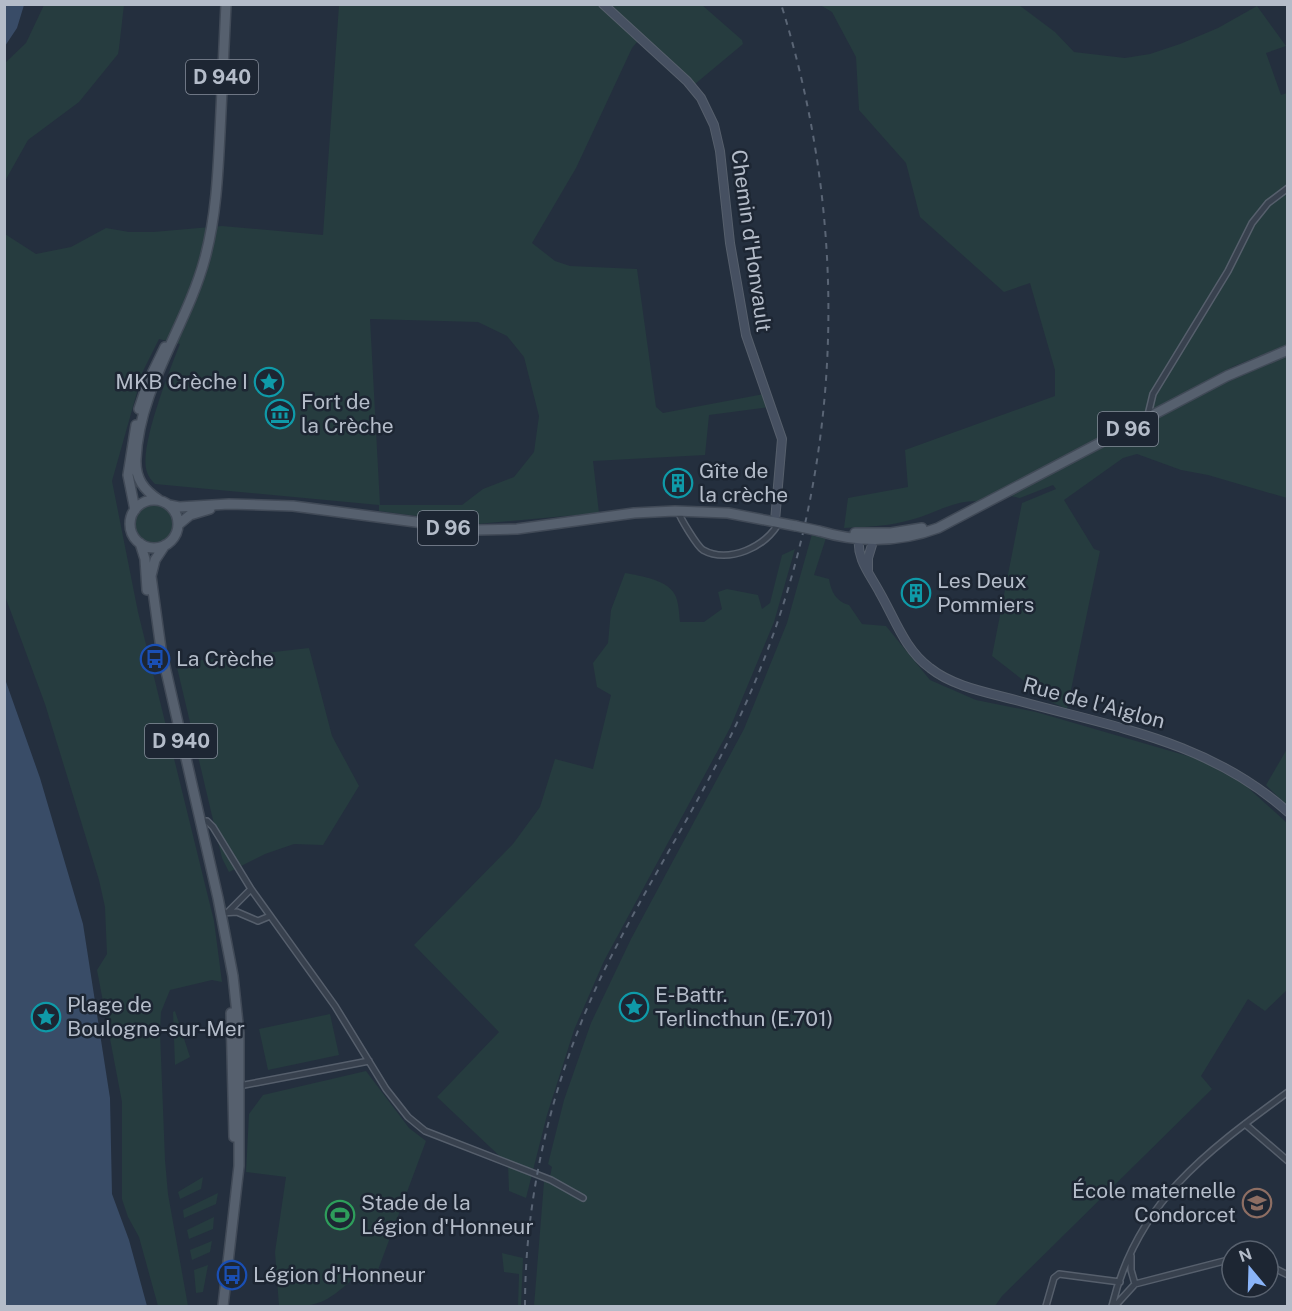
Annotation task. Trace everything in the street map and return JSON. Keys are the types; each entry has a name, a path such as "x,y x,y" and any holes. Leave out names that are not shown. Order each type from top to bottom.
{"main road":[{"name":"D 940","path":"159,501 145,490 140,481 136,455 148,401 201,271 214,215 226,4"},
{"name":"Chemin d'Honvault","path":"603,4 691,85 704,103 714,125 721,156 730,243 744,326 753,361 782,439 777,522"},
{"name":"D 940","path":"135,510 128,475 138,415 150,377 182,317"},
{"name":"D 96","path":"169,505 179,507 229,504 271,505 460,529 508,529 645,512 728,513 819,531 874,537 930,526 970,512 1242,369 1287,350"},
{"path":"159,501 169,505 177,515 178,525 174,537 165,545 151,548 140,543 131,528 135,510 145,502 159,501"},
{"name":"D 96","path":"178,525 190,515 205,510 271,505"},
{"name":"Rue de l'Aiglon","path":"859,536 858,554 898,627 917,657 944,678 1191,750 1241,776 1287,812"},
{"path":"868,572 868,558 874,537"},
{"name":"D 940","path":"140,543 145,559 146,588 158,625"},
{"name":"D 940","path":"165,545 156,557 152,573 165,672 225,912 226,938 237,1008 238,1180 223,1306"},
{"name":"D 940","path":"218,1306 233,1175 238,1086"}],"street":[{"path":"1147,418 1153,394 1228,271 1252,223 1268,203 1287,188"},
{"path":"678,511 698,546 716,554 729,554 760,545 777,522"},
{"path":"201,822 207,821 213,827 251,889 316,979 399,1107 421,1128 551,1180 583,1198"},
{"path":"225,912 251,889"},
{"path":"225,912 240,912 258,921 270,916"},
{"path":"238,1086 369,1061"},
{"path":"1114,1306 1120,1281 1133,1249 1153,1215 1182,1177 1206,1153 1287,1092"},
{"path":"1245,1124 1287,1161"},
{"path":"1133,1249 1130,1263 1135,1284"},
{"path":"1114,1306 1135,1284 1220,1262"},
{"path":"1046,1306 1054,1278 1059,1274 1120,1281"},
{"path":"1120,1281 1125,1275 1132,1276"},
{"path":"1120,1281 1123,1289 1130,1290"}],"green space":[{"path":"44,5 124,5 118,54 79,102 28,140 5,181 5,63 26,43"},
{"path":"339,5 702,5 742,40 743,44 695,84 642,36 632,48 576,168 532,243 555,261 570,266 637,269 656,407 663,413 764,394 770,407 709,415 705,455 593,461 599,513 477,524 379,511 379,505 155,484 147,472 145,461 147,446 156,409 180,344 159,339 143,371 112,481 138,612 214,921 222,982 212,980 170,990 161,1012 168,1194 188,1306 158,1306 139,1237 128,1217 122,1199 122,1102 97,970 107,954 105,907 99,880 45,704 5,596 5,234 36,254 71,247 106,228 129,232 153,232 222,226 323,235","holes":["370,319 478,322 507,336 524,357 539,416 534,452 514,477 483,489 462,505 380,505"]},
{"path":"820,5 1019,5 1055,32 1074,52 1125,58 1150,54 1180,44 1218,28 1257,6 1286,46 1266,53 1281,95 1287,93 1287,345 1234,366 981,502 956,504 897,523 844,528 848,498 908,487 905,450 1055,396 1055,370 1030,283 1004,292 920,217 906,163 859,110 856,57 832,12"},
{"path":"1287,356 1287,498 1208,475 1181,470 1137,454 1123,458 1064,500 1094,549 1100,551 1067,709 1051,702 992,656 1022,503 1056,489 1053,485 1020,498 1010,496 1216,387"},
{"path":"154,505 161,506 167,511 172,517 172,531 167,537 161,542 154,543 147,542 141,537 136,531 135,524 136,517 141,511 147,506"},
{"path":"812,534 826,538 814,575 829,579 835,595 849,605 862,624 886,626 930,680 976,700 1036,712 1198,759 1244,784 1287,823 1287,990 1265,1011 1248,999 1201,1076 1212,1089 1002,1296 995,1306 534,1306 544,1182 550,1177 552,1167 548,1164 564,1100 591,1023 631,939 744,729 787,623"},
{"path":"795,549 774,622 730,728 604,961 574,1030 547,1115 526,1198 509,1191 508,1164 437,1097 499,1032 414,945 513,844 540,807 555,759 593,769 611,695 597,687 593,663 608,643 611,610 625,573 668,586 676,597 680,622 704,622 722,609 718,592 727,589 758,595 762,609 770,603 782,555"},
{"path":"309,648 332,736 359,786 323,845 294,844 265,854 229,872 222,858 176,663"},
{"path":"1287,749 1287,806 1266,785"},
{"path":"175,1011 190,1057 175,1065 173,1012"},
{"path":"330,1014 339,1055 268,1070 259,1029"},
{"name":"Stade de la Légion d'Honneur","path":"366,1071 409,1128 426,1141 372,1286 357,1276 322,1302 305,1306 279,1306 275,1252 286,1177 246,1172 249,1114 263,1095"},
{"path":"203,1177 201,1189 180,1199 178,1192"},
{"path":"218,1193 216,1204 184,1218 183,1210"},
{"path":"214,1217 213,1229 189,1239 187,1230"},
{"path":"212,1241 210,1252 192,1260 190,1250"},
{"path":"502,1253 523,1258 521,1306 518,1306 519,1274 504,1272"},
{"path":"208,1265 203,1292 196,1293 194,1270"}],"water":[{"path":"5,4 24,5 17,28 5,46"},
{"name":"Plage de Boulogne-sur-Mer","path":"5,679 40,778 83,924 110,1098 112,1194 129,1240 147,1306 5,1306"}],"railway":[{"path":"525,1306 526,1263 536,1178 545,1136 569,1054 618,943 703,790 735,727 771,641 798,552 817,462 827,370 828,278 821,186 805,94 781,4"}],"place":[{"name":"MKB Crèche I","path":"269,382"},
{"name":"Fort de la Crèche","path":"280,414"},
{"name":"Gîte de la crèche","path":"678,483"},
{"name":"Les Deux Pommiers","path":"916,593"},
{"name":"La Crèche","path":"155,659"},
{"name":"E-Battr. Terlincthun (E.701)","path":"634,1007"},
{"name":"Plage de Boulogne-sur-Mer","path":"46,1017"},
{"name":"École maternelle Condorcet","path":"1257,1203"},
{"name":"Stade de la Légion d'Honneur","path":"340,1215"},
{"name":"Légion d'Honneur","path":"232,1275"}]}
